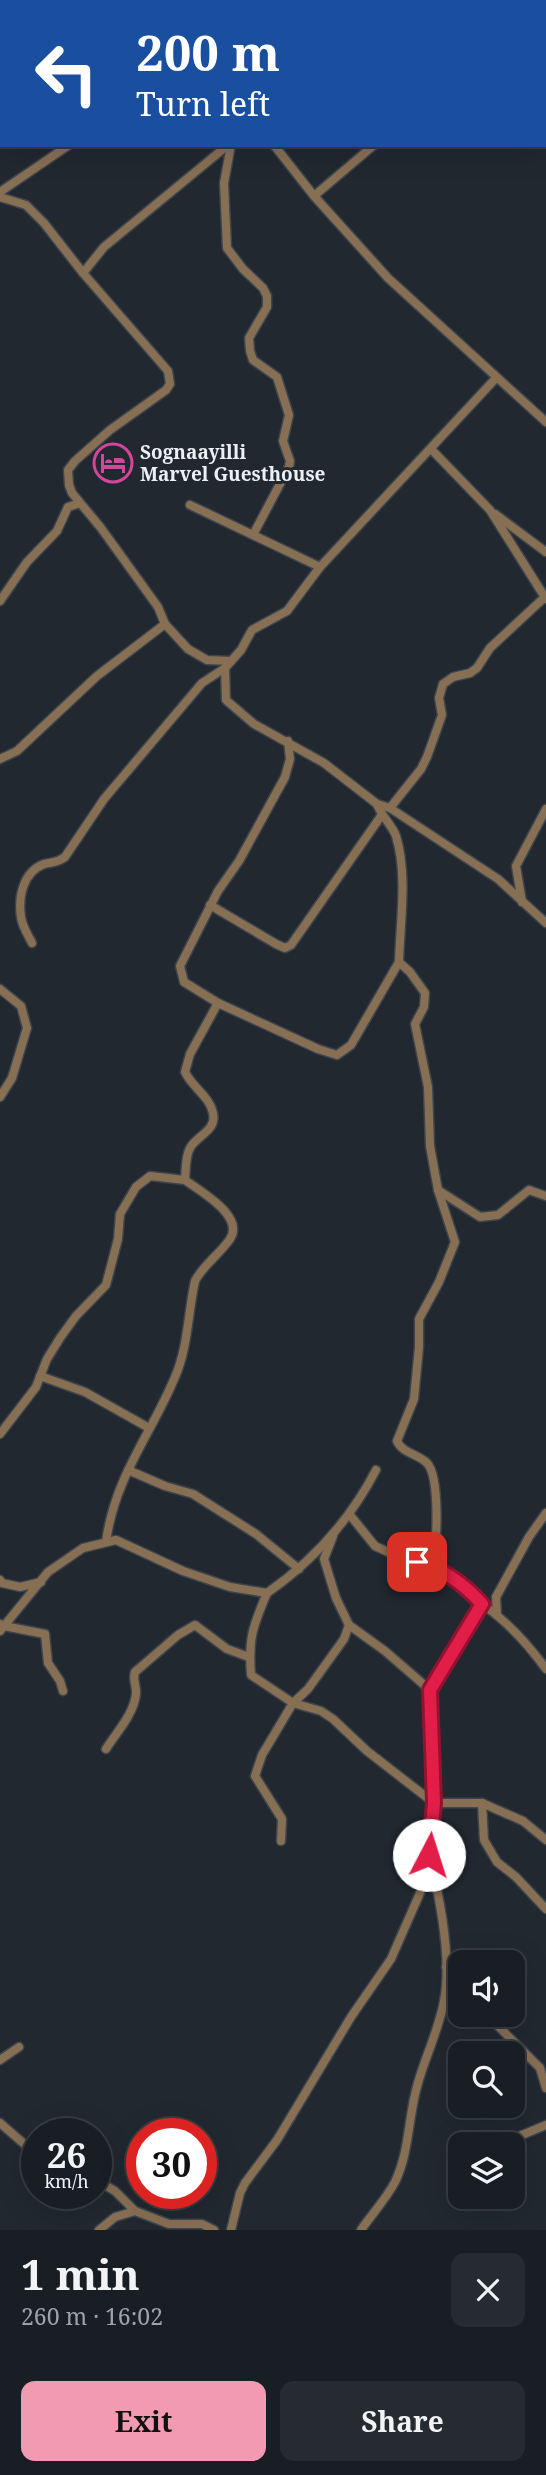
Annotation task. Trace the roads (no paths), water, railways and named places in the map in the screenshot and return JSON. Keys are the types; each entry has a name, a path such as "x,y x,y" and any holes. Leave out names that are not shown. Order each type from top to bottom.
{"street":[{"path":"0,192 66,147"},
{"path":"83,273 104,247 228,147"},
{"path":"230,147 224,183 227,248 267,296 267,307 249,338 250,351 253,360 277,377 289,415 283,440 290,461 289,467 254,533"},
{"path":"276,147 314,196 388,278 546,422"},
{"path":"314,196 372,147"},
{"path":"0,197 26,205 44,223 83,273 168,371 171,379 166,390 110,430 68,470 69,485 158,607 165,624 188,649 206,660 228,665"},
{"path":"32,943 21,918 22,887 30,873 44,864 58,863 65,857 104,799 202,682 228,665 241,650 252,630 286,611 320,567 496,378"},
{"path":"431,449 490,510 546,552"},
{"path":"0,601 27,562 57,531 68,507 80,503"},
{"path":"190,505 254,533 320,567"},
{"path":"390,808 428,757 442,715 439,698 443,684 477,668 490,648 545,598 490,510"},
{"path":"0,760 17,751 97,676 165,624"},
{"path":"228,665 226,700 254,724 324,763 377,804 390,808 498,879 546,923"},
{"path":"288,741 290,759 285,777 239,861 210,905 180,966 180,975 190,987 218,1003 318,1049 337,1055 351,1045 398,962 400,854 395,833 381,817 377,804"},
{"path":"522,902 516,866 546,809"},
{"path":"210,905 276,944 285,948 291,945 381,817"},
{"path":"398,962 410,972 425,993 424,1007 415,1024 428,1087 430,1146 438,1189 455,1242 439,1282 419,1319 414,1399 397,1441 400,1448 428,1464 433,1476 437,1536 434,1566"},
{"path":"0,989 21,1006 27,1028 12,1078 0,1097"},
{"path":"185,1180 186,1162 191,1146 209,1130 214,1114 207,1101 190,1083 185,1072 190,1054 218,1003"},
{"path":"0,1434 36,1387 60,1338 76,1316 106,1285 118,1239 120,1214 135,1188 150,1176 185,1180 232,1217 234,1227 231,1238 201,1270 195,1281 176,1377 112,1507 106,1542"},
{"path":"438,1189 480,1217 498,1215 529,1190 546,1196"},
{"path":"40,1376 85,1392 149,1428"},
{"path":"128,1470 165,1486 193,1493 256,1534 299,1569"},
{"path":"376,1470 363,1496 348,1512 333,1536 324,1559 336,1598 349,1625 430,1690"},
{"path":"497,1615 496,1597 522,1549 546,1513"},
{"path":"350,1515 375,1546 401,1558 434,1566 466,1586 531,1648 546,1669"},
{"path":"333,1536 299,1569 267,1593 251,1630 251,1675 293,1703 327,1715 367,1751 434,1803 482,1803 523,1821 546,1840"},
{"path":"1,1627 48,1572 83,1548 116,1540 183,1571 230,1587 267,1593"},
{"path":"0,1580 2,1583 20,1587 41,1582"},
{"path":"231,2230 245,2183 277,2140 351,2017 397,1948 420,1893 429,1855 434,1803 430,1690 482,1604"},
{"path":"106,1749 132,1707 136,1692 133,1677 135,1672 178,1635 195,1625 228,1649 249,1657"},
{"path":"281,1841 282,1819 255,1776 262,1755 293,1703 308,1689 344,1639 349,1625"},
{"path":"1,1627 45,1634 48,1663 63,1691"},
{"path":"482,1803 484,1840 497,1862 516,1877 546,1909"},
{"path":"361,2230 394,2184 398,2174 410,2134 417,2084 440,2020 444,2000 446,1968 438,1889 429,1855"},
{"path":"499,2027 540,2068 546,2088"},
{"path":"0,2060 19,2047"},
{"path":"0,2123 21,2141"},
{"path":"525,2134 546,2125"},
{"path":"112,2189 135,2211 169,2224 202,2224 214,2230"},
{"path":"99,2230 115,2217 135,2211"}],"place":[{"name":"Sognaayilli Marvel Guesthouse","path":"113,463"}]}
